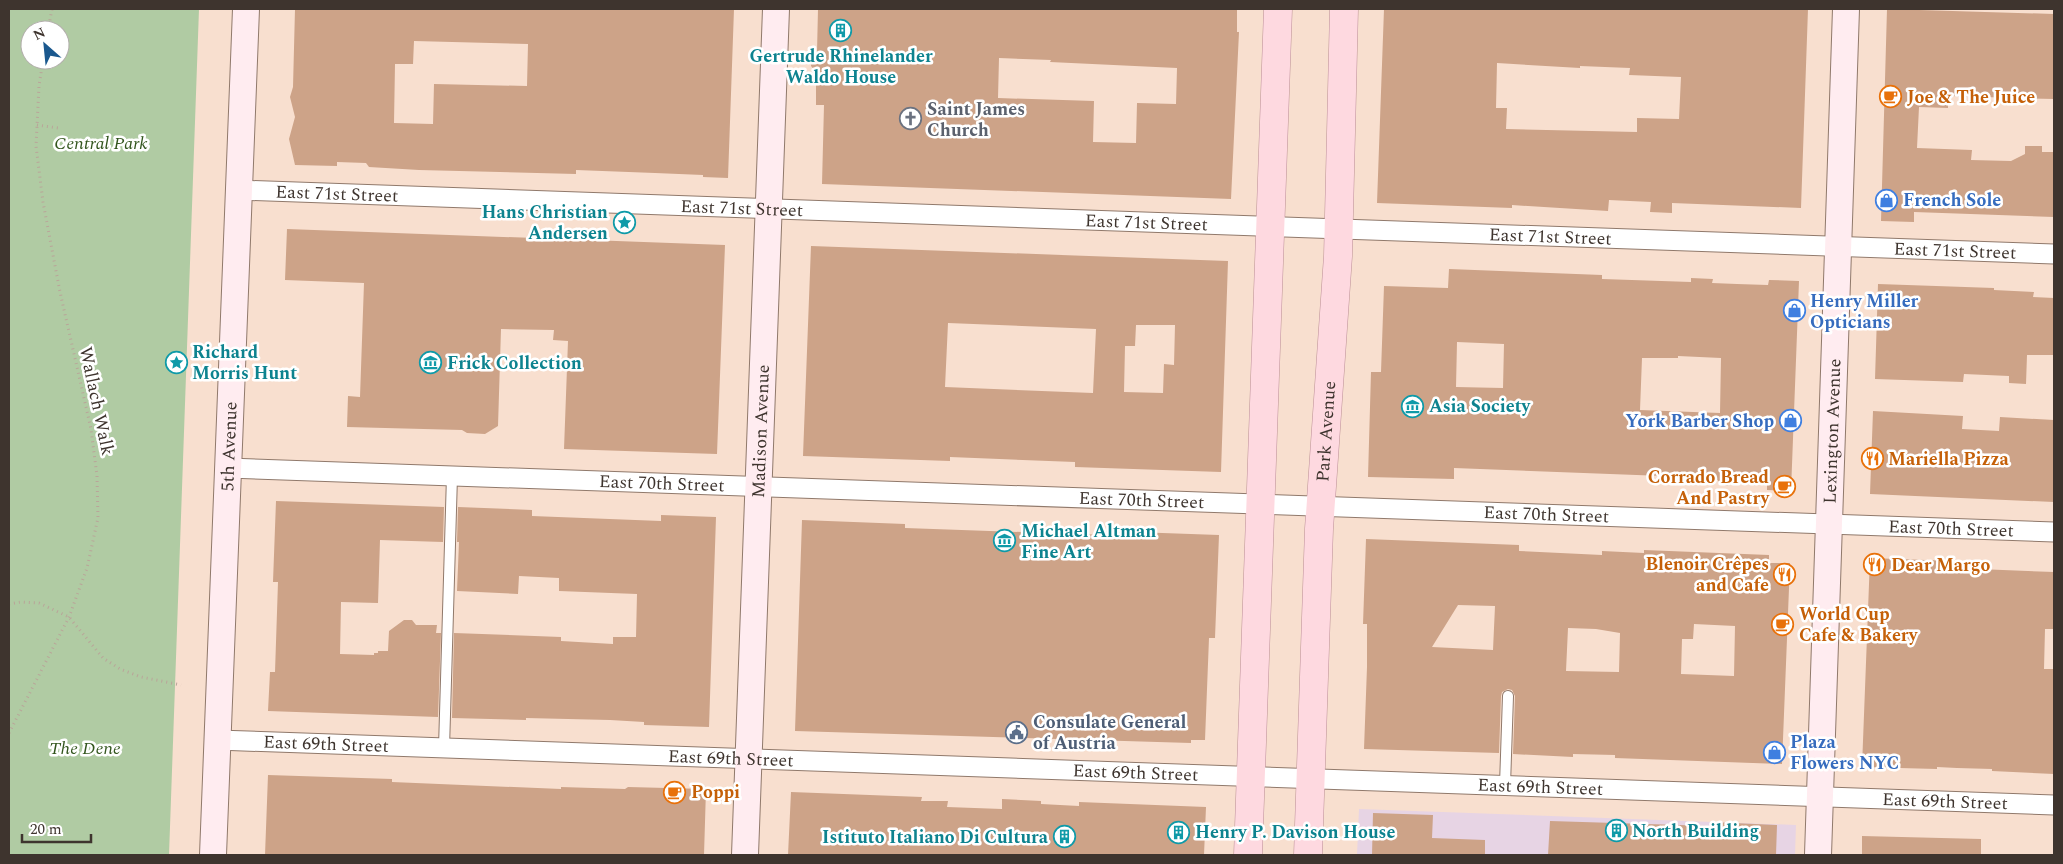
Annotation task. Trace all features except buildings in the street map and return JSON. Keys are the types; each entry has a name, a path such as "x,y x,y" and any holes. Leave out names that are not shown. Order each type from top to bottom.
{"main road":[{"name":"5th Avenue","path":"213,855 237,190 246,9"},
{"name":"Madison Avenue","path":"745,855 776,9"},
{"path":"1248,855 1278,9"},
{"name":"Park Avenue","path":"1308,855 1321,506 1339,228 1344,9"},
{"name":"Lexington Avenue","path":"1818,855 1846,9"}],"street":[{"name":"East 71st Street","path":"237,190 2054,254"},
{"name":"East 70th Street","path":"228,468 2054,532"},
{"name":"East 69th Street","path":"217,740 2054,804"}],"lane":[{"path":"444,748 452,476"},
{"path":"1505,785 1508,696"}],"path":[{"name":"Wallach Walk","path":"9,733 69,617 87,568 98,518 98,476 91,429 62,301 43,202 36,146 38,86 41,70"},
{"path":"37,125 58,128"},
{"path":"9,604 21,602 39,603 69,617 103,658 120,669 141,677 181,685"}],"shaded area":[{"path":"1359,809 1796,825 1795,855 1357,855"}],"green space":[{"name":"Central Park","path":"9,9 199,9 169,855 9,855"}],"place":[{"name":"Gertrude Rhinelander Waldo House","path":"841,31"},
{"name":"Joe & The Juice","path":"1891,97"},
{"name":"Saint James Church","path":"911,119"},
{"name":"French Sole","path":"1887,200"},
{"name":"Hans Christian Andersen","path":"624,222"},
{"name":"Henry Miller Opticians","path":"1794,311"},
{"name":"Richard Morris Hunt","path":"176,362"},
{"name":"Frick Collection","path":"431,363"},
{"name":"Asia Society","path":"1413,406"},
{"name":"York Barber Shop","path":"1790,421"},
{"name":"Mariella Pizza","path":"1872,459"},
{"name":"Corrado Bread And Pastry","path":"1785,487"},
{"name":"Michael Altman Fine Art","path":"1005,541"},
{"name":"Dear Margo","path":"1875,565"},
{"name":"Blenoir Crêpes and Cafe","path":"1785,574"},
{"name":"World Cup Cafe & Bakery","path":"1783,624"},
{"name":"Consulate General of Austria","path":"1017,732"},
{"name":"Plaza Flowers NYC","path":"1774,752"},
{"name":"Poppi","path":"675,792"},
{"name":"North Building","path":"1616,831"},
{"name":"Henry P. Davison House","path":"1179,832"},
{"name":"Istituto Italiano Di Cultura","path":"1064,837"}],"park label":[{"name":"The Dene","path":"85,748"}]}
